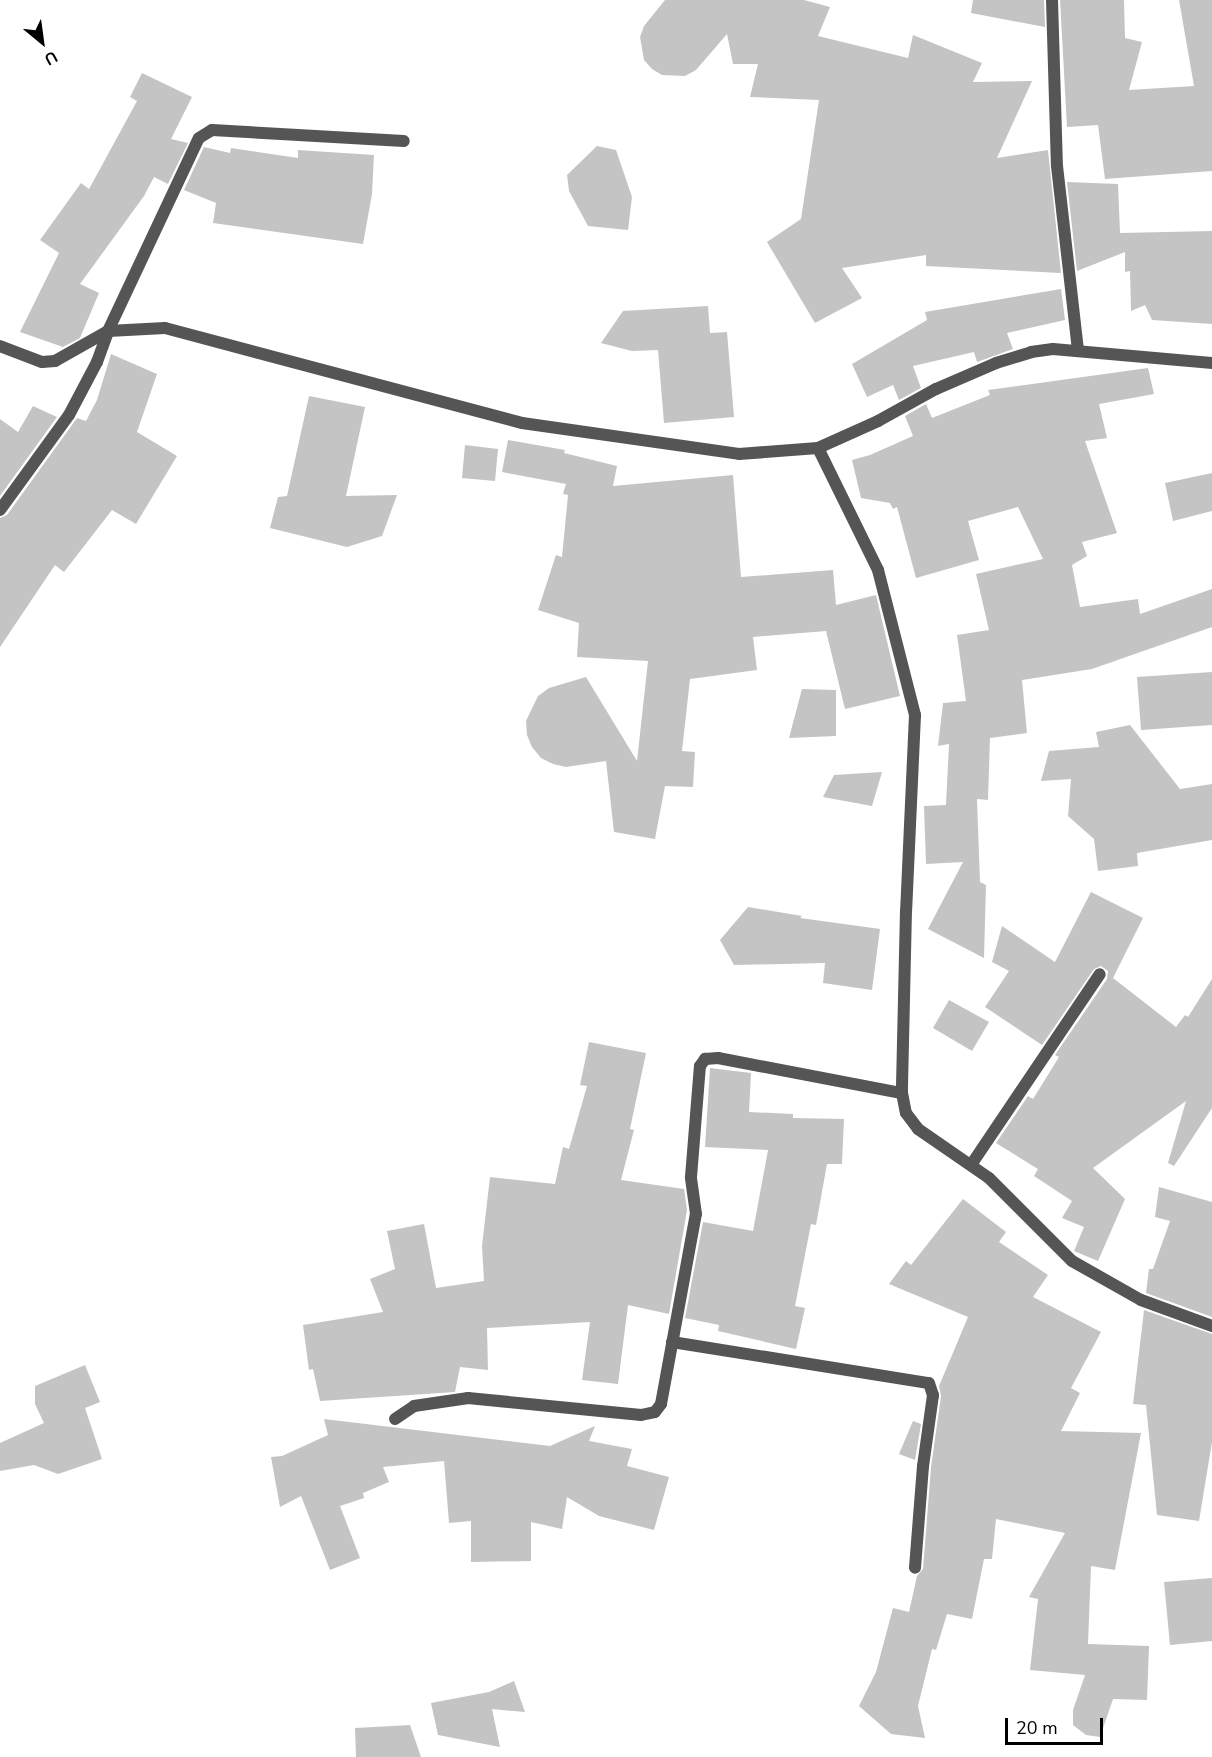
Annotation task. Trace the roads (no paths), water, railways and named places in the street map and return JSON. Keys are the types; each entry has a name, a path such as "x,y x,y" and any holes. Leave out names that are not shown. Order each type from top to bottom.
{"street":[{"path":"1052,0 1057,166 1078,351"},
{"path":"0,510 69,415 97,362 108,331 194,149 204,133 212,130 405,141"},
{"path":"0,346 42,362 55,361 108,331 165,328 522,423 739,454 818,448 878,421 936,389 996,363 1053,349 1212,363"},
{"path":"818,448 878,570 915,715 906,910 902,1093 906,1113 918,1129 989,1178 1072,1261 1141,1300 1212,1326"},
{"path":"971,1166 1100,974"},
{"path":"394,1419 414,1406 468,1398 641,1415 655,1412 661,1404 696,1214 691,1177 700,1066 705,1059 718,1058 902,1093"},
{"path":"672,1342 928,1383 933,1395 923,1466 915,1568"}]}
